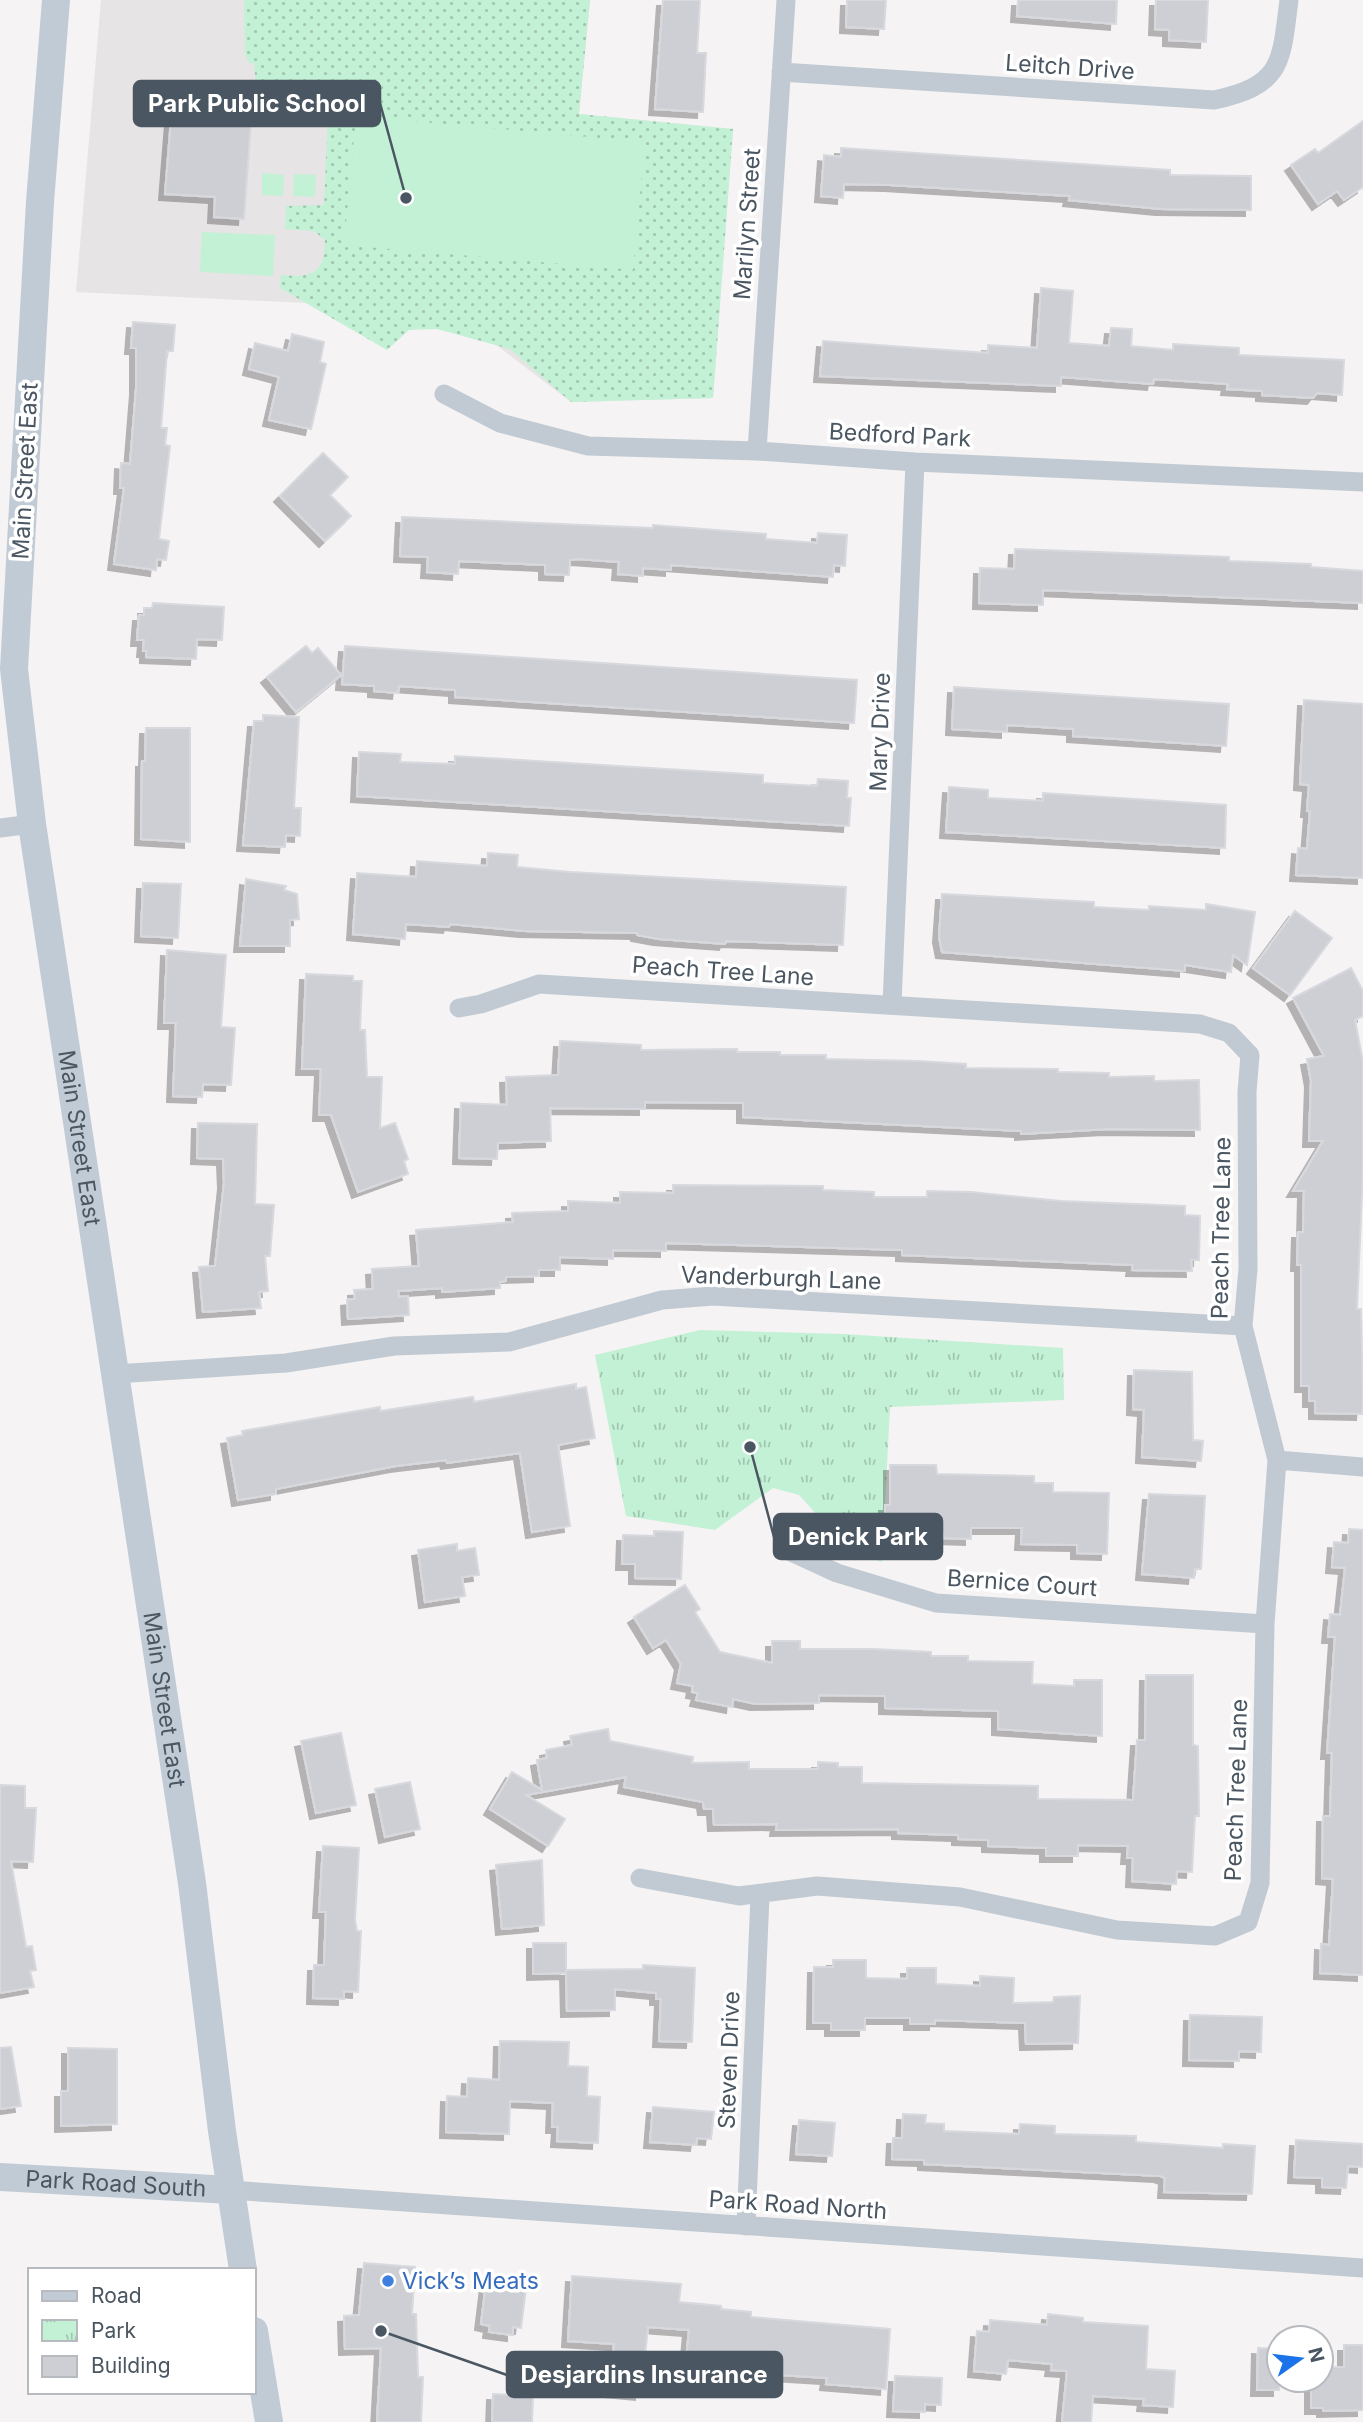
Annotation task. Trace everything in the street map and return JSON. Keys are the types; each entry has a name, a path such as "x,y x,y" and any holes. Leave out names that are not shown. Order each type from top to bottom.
{"main road":[{"name":"Main Street East","path":"56,0 40,202 14,669 32,824 191,1883 230,2190 243,2268"},
{"name":"Park Road South","path":"0,2177 230,2190"},
{"path":"256,2343 269,2422"}],"street":[{"name":"Marilyn Street","path":"757,451 786,0"},
{"name":"Leitch Drive","path":"781,72 1214,100 1244,94 1262,85 1282,57 1289,0"},
{"name":"Bedford Park","path":"444,394 500,423 588,446 757,451 915,462 1363,482"},
{"name":"Mary Drive","path":"892,1004 915,462"},
{"path":"0,828 32,824"},
{"name":"Peach Tree Lane","path":"459,1008 481,1004 538,985 892,1004 1200,1024 1229,1032 1250,1055 1247,1092 1248,1269 1244,1326 1278,1460 1265,1624 1260,1883 1248,1922 1214,1936 1117,1930 960,1897 817,1886 760,1896 739,1896 640,1878"},
{"name":"Vanderburgh Lane","path":"115,1374 286,1363 394,1346 509,1342 662,1300 713,1296 1244,1326"},
{"path":"1278,1460 1363,1467"},
{"name":"Bernice Court","path":"785,1549 837,1573 936,1603 1265,1624"},
{"name":"Steven Drive","path":"746,2226 760,1896"},
{"name":"Park Road North","path":"230,2190 1363,2268"}],"shaded area":[{"path":"101,0 590,0 579,114 733,129 713,398 571,402 450,310 76,292"}],"green space":[{"path":"244,0 590,0 579,114 733,129 713,398 571,402 510,349 437,329 409,330 387,350 280,288 281,275 308,274 319,267 322,260 325,240 314,231 285,229 286,206 324,205 329,95 256,85 254,63 249,63 245,54"},
{"path":"356,116 645,142 633,270 344,245"},
{"path":"262,173 284,175 283,196 262,195"},
{"path":"294,174 316,175 315,197 293,196"},
{"path":"202,232 275,235 273,276 200,272"},
{"path":"700,1330 843,1334 1063,1348 1064,1400 890,1407 882,1562 850,1551 799,1495 773,1488 715,1530 626,1516 595,1355"}],"building":[{"path":"663,0 700,0 697,53 706,53 703,112 655,109"},
{"path":"847,0 886,0 884,29 846,27"},
{"path":"1018,0 1117,0 1116,24 1017,16"},
{"path":"1156,0 1208,0 1206,42 1169,40 1169,30 1155,29"},
{"path":"221,105 252,108 244,219 214,217 215,197 165,194 172,106 221,110"},
{"path":"1363,121 1363,187 1344,200 1337,191 1318,204 1291,165 1315,149 1318,153"},
{"path":"841,148 1170,170 1170,175 1251,176 1251,210 1161,209 1069,200 1070,196 890,185 844,184 843,198 821,196 824,155 841,157"},
{"path":"1041,288 1073,291 1069,343 1109,346 1111,328 1132,329 1131,346 1173,350 1173,344 1239,348 1239,355 1344,360 1342,395 1317,393 1313,398 1262,395 1262,391 1227,389 1228,384 1154,379 1153,384 1061,377 1061,386 820,376 823,341 988,353 988,345 1037,348"},
{"path":"133,322 175,325 173,351 167,351 161,428 167,428 165,445 170,446 159,539 169,541 166,560 157,559 156,570 114,564 124,488 120,488 121,463 130,464 136,389 136,348 131,348"},
{"path":"292,334 324,342 320,362 326,364 311,429 269,420 279,377 249,369 255,343 288,351"},
{"path":"323,453 348,477 330,495 351,516 325,541 280,496"},
{"path":"402,517 653,528 653,525 766,534 766,539 817,543 818,533 847,535 845,566 834,565 833,577 671,565 671,570 643,568 643,576 618,574 619,562 577,559 570,560 569,575 545,574 545,565 459,561 458,574 427,572 428,557 400,556"},
{"path":"1015,549 1229,557 1229,561 1311,564 1311,567 1363,571 1363,603 1043,590 1043,605 979,603 980,568 1014,569"},
{"path":"153,603 224,607 222,640 197,639 196,659 146,657 146,651 143,651 144,640 137,640 139,615 144,615 144,608 152,608"},
{"path":"306,646 312,653 318,648 341,675 296,712 267,677"},
{"path":"345,646 857,680 854,723 455,697 455,690 399,686 398,693 374,691 374,686 342,684"},
{"path":"954,687 1229,704 1226,746 1073,736 1073,729 1007,725 1007,732 952,729"},
{"path":"1304,700 1363,704 1363,878 1296,875 1298,848 1307,849 1310,811 1307,811 1309,785 1300,784"},
{"path":"263,715 299,717 294,808 301,808 300,836 286,835 285,847 243,845 254,721 263,721"},
{"path":"146,728 190,728 190,842 141,839 142,761 145,761"},
{"path":"359,752 401,754 400,762 455,764 455,756 763,775 763,783 817,786 818,779 848,781 847,798 851,798 849,826 357,796"},
{"path":"949,787 988,790 988,798 1043,801 1043,793 1226,805 1225,848 946,832"},
{"path":"488,853 518,855 517,867 846,887 843,945 726,941 725,944 659,939 637,933 525,931 450,924 449,927 406,924 405,939 353,934 357,873 416,877 417,861 487,866"},
{"path":"246,879 286,886 284,890 297,894 299,919 290,920 290,946 240,946"},
{"path":"143,883 181,884 178,938 141,936"},
{"path":"942,894 1094,902 1094,907 1149,910 1149,906 1206,910 1206,904 1255,912 1247,965 1233,955 1231,972 1185,965 1185,971 942,952 939,937"},
{"path":"1295,911 1332,938 1290,995 1253,968"},
{"path":"167,950 226,955 221,1027 235,1028 231,1085 203,1084 202,1097 173,1096 176,1023 164,1023"},
{"path":"1351,968 1363,991 1363,1016 1355,1020 1363,1062 1363,1171 1357,1309 1361,1309 1362,1414 1315,1413 1315,1401 1309,1401 1309,1386 1301,1386 1301,1265 1297,1265 1298,1232 1303,1232 1304,1191 1293,1191 1323,1141 1309,1141 1311,1081 1307,1059 1324,1056 1293,998"},
{"path":"306,974 353,976 353,981 362,981 360,1030 365,1030 367,1077 382,1077 380,1128 395,1123 408,1159 404,1161 408,1174 358,1192 331,1115 319,1115 321,1069 302,1069"},
{"path":"560,1041 641,1045 641,1050 737,1049 737,1052 780,1052 780,1055 826,1055 826,1059 966,1064 966,1068 1058,1069 1058,1072 1109,1073 1109,1077 1154,1076 1154,1081 1199,1080 1200,1130 1109,1129 1021,1134 1021,1131 743,1117 743,1103 645,1102 645,1109 550,1108 551,1141 498,1143 497,1159 459,1158 461,1103 507,1105 506,1077 558,1075"},
{"path":"198,1123 257,1124 255,1204 274,1205 270,1256 265,1256 268,1291 259,1292 261,1308 203,1312 199,1267 215,1266 224,1183 223,1159 197,1158"},
{"path":"673,1185 823,1186 823,1190 874,1192 874,1197 927,1197 927,1191 971,1192 1061,1201 1185,1206 1185,1215 1200,1216 1199,1260 1191,1260 1192,1271 1132,1270 1133,1265 902,1255 902,1250 666,1243 666,1251 613,1250 613,1259 560,1257 560,1270 539,1270 539,1276 506,1277 506,1281 500,1282 500,1288 442,1292 442,1288 398,1291 399,1297 408,1296 409,1315 348,1319 347,1300 355,1299 354,1290 373,1289 372,1269 419,1266 416,1230 513,1222 512,1213 568,1211 568,1201 620,1203 620,1192 673,1193"},
{"path":"1134,1370 1192,1372 1193,1440 1203,1441 1201,1461 1142,1457 1144,1410 1133,1409"},
{"path":"576,1384 576,1389 586,1387 595,1438 558,1445 570,1526 532,1532 520,1453 447,1463 446,1460 396,1466 276,1489 276,1494 238,1500 227,1438 243,1435 242,1431 380,1407 380,1411 473,1397 474,1402"},
{"path":"890,1465 936,1465 937,1474 1034,1476 1034,1483 1053,1483 1053,1492 1109,1493 1107,1554 1077,1553 1077,1545 1021,1544 1022,1528 971,1528 971,1539 943,1538 943,1534 885,1534 885,1505 890,1505"},
{"path":"1149,1494 1205,1496 1201,1569 1195,1569 1194,1578 1142,1574"},
{"path":"1349,1529 1363,1530 1363,1975 1320,1973 1321,1944 1329,1945 1333,1879 1322,1878 1323,1816 1330,1816 1332,1753 1327,1753 1335,1637 1328,1637 1330,1614 1340,1615 1345,1568 1332,1567 1334,1542 1348,1543"},
{"path":"654,1531 683,1532 681,1579 635,1578 635,1564 622,1564 623,1535 654,1536"},
{"path":"457,1544 457,1551 475,1548 479,1575 462,1577 465,1596 425,1602 418,1550"},
{"path":"685,1585 700,1609 695,1612 720,1652 772,1663 772,1641 800,1641 800,1649 931,1652 931,1656 968,1656 968,1661 1033,1662 1032,1684 1074,1686 1074,1680 1102,1680 1102,1736 998,1729 998,1711 885,1708 885,1696 819,1695 819,1703 756,1704 733,1699 732,1707 696,1700 698,1693 692,1692 693,1686 677,1683 681,1664 666,1640 653,1648 634,1617"},
{"path":"1146,1675 1193,1675 1193,1745 1198,1746 1199,1816 1195,1816 1192,1872 1177,1871 1176,1884 1132,1881 1133,1858 1127,1858 1128,1846 1078,1845 1078,1856 1046,1856 1046,1848 988,1846 988,1840 958,1839 958,1835 898,1833 898,1829 776,1830 777,1824 714,1825 713,1809 704,1809 703,1802 624,1787 626,1777 526,1795 565,1819 548,1846 490,1809 512,1772 542,1790 537,1760 547,1758 546,1750 572,1745 570,1736 608,1729 610,1741 693,1757 692,1763 749,1762 749,1769 818,1769 818,1762 838,1763 838,1767 862,1767 862,1783 1038,1786 1038,1799 1133,1800 1137,1740 1145,1740"},
{"path":"341,1733 356,1805 316,1813 301,1741"},
{"path":"410,1782 420,1829 385,1837 375,1789"},
{"path":"0,1785 25,1786 25,1808 36,1808 33,1862 11,1861 26,1947 32,1946 36,1970 30,1971 34,1987 0,1993"},
{"path":"323,1846 359,1848 355,1920 357,1931 361,1931 358,1992 344,1991 344,1999 313,1998 314,1965 324,1965 326,1912 319,1912"},
{"path":"542,1860 544,1925 502,1929 496,1865"},
{"path":"533,1943 566,1943 566,1973 533,1974"},
{"path":"833,1960 866,1960 866,1978 907,1979 907,1968 936,1968 936,1984 980,1986 980,1976 1014,1978 1013,2003 1053,2002 1054,1997 1080,1996 1078,2043 1026,2044 1025,2023 935,2020 935,2024 910,2024 910,2018 865,2018 865,2030 831,2030 831,2023 813,2023 814,1967 833,1967"},
{"path":"643,1965 695,1968 692,2042 659,2041 661,1999 656,1999 656,1993 615,1989 615,2010 567,2011 566,1970 643,1969"},
{"path":"1190,2015 1262,2017 1261,2052 1239,2051 1239,2061 1189,2060"},
{"path":"500,2041 569,2042 568,2066 588,2067 587,2096 600,2097 598,2143 557,2141 558,2127 552,2127 553,2103 510,2101 509,2134 446,2132 447,2096 467,2097 468,2078 499,2080"},
{"path":"11,2047 21,2106 0,2109 0,2048"},
{"path":"68,2048 117,2049 117,2124 61,2126 61,2091 68,2091"},
{"path":"653,2107 714,2112 711,2139 697,2138 696,2145 650,2142"},
{"path":"903,2114 926,2115 925,2123 944,2124 944,2131 1019,2134 1020,2124 1055,2126 1055,2134 1136,2136 1136,2142 1223,2148 1223,2144 1255,2146 1252,2194 1164,2192 1165,2178 1160,2176 924,2164 924,2160 892,2159 893,2138 902,2138"},
{"path":"799,2120 835,2123 832,2156 796,2154"},
{"path":"1296,2140 1363,2144 1363,2167 1348,2166 1346,2188 1322,2187 1322,2178 1294,2177"},
{"path":"364,2263 415,2267 412,2314 416,2314 418,2377 423,2377 421,2422 377,2422 381,2348 345,2349 344,2316 359,2315"},
{"path":"572,2276 681,2284 679,2302 751,2312 751,2317 890,2329 886,2389 826,2384 827,2378 762,2374 763,2369 698,2364 686,2360 689,2330 648,2327 641,2394 610,2391 614,2344 568,2341"},
{"path":"486,2283 526,2288 521,2328 513,2327 513,2335 489,2332 490,2326 481,2324"},
{"path":"1048,2314 1083,2318 1083,2322 1148,2326 1146,2369 1175,2371 1173,2407 1143,2405 1144,2399 1093,2396 1091,2422 1062,2422 1067,2371 1051,2370 1052,2364 1008,2360 1006,2374 974,2371 977,2331 989,2332 990,2320 1047,2325"},
{"path":"1344,2345 1363,2345 1363,2410 1323,2411 1323,2408 1311,2408 1311,2394 1335,2394 1335,2367 1344,2367"},
{"path":"1258,2348 1265,2348 1265,2390 1257,2390"},
{"path":"895,2376 942,2378 941,2405 925,2404 925,2412 893,2411"},
{"path":"493,2394 533,2396 532,2422 492,2422"}],"place":[{"name":"Park Public School","path":"406,198"},
{"name":"Denick Park","path":"750,1447"},
{"name":"Vick’s Meats","path":"388,2281"},
{"name":"Desjardins Insurance","path":"381,2331"}]}
